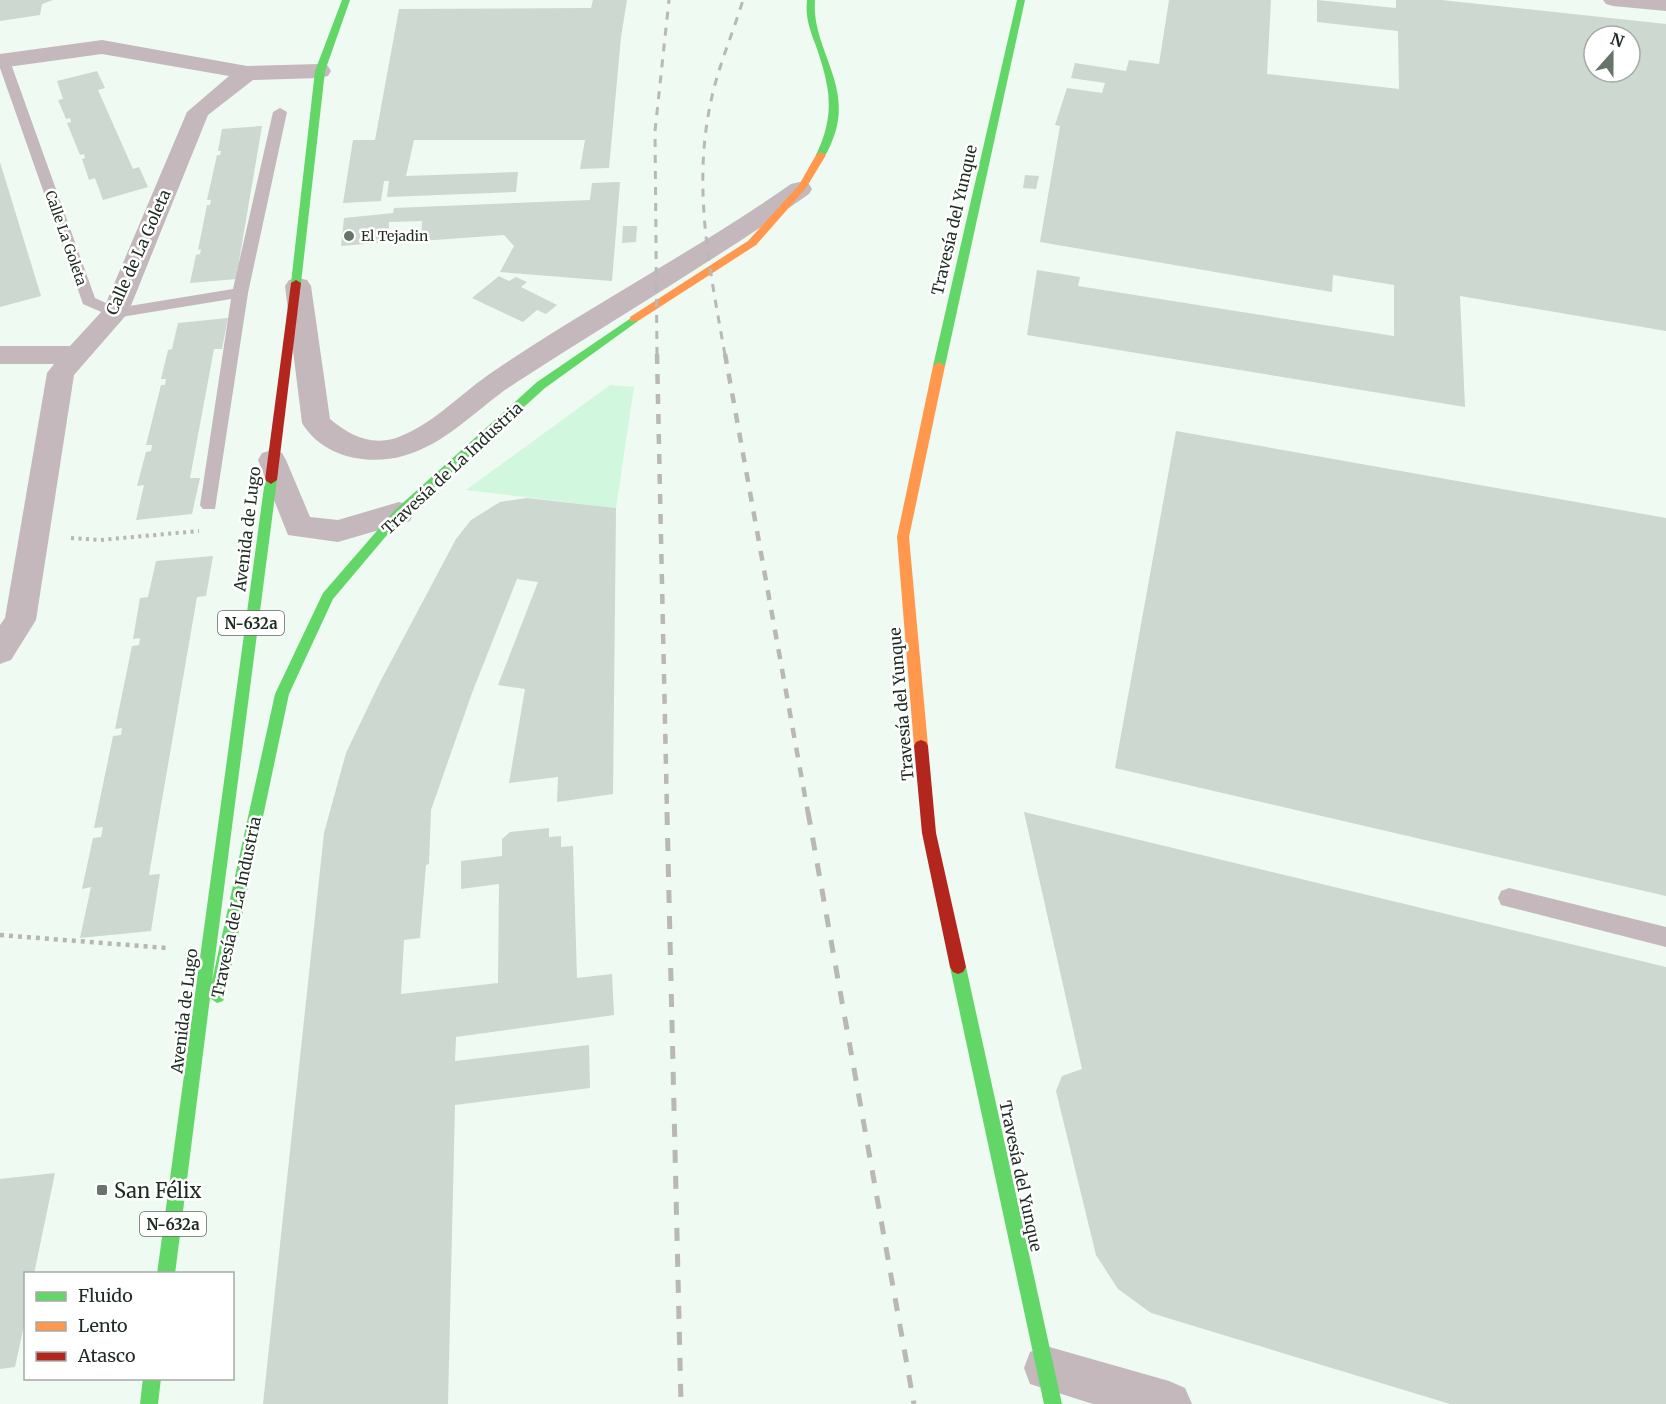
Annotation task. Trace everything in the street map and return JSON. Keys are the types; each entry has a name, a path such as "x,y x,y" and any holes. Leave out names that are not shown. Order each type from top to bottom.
{"street":[{"name":"Avenida de Lugo","path":"180,1174 297,279 320,71 346,0"},
{"name":"Travesía de La Industria","path":"297,279 316,423 345,447 387,450 426,436 502,379 608,325 749,236 803,186 832,135 835,89 809,14 811,0"},
{"name":"Travesía del Yunque","path":"1021,0 964,248 903,537 929,833 1049,1386"},
{"path":"1613,0 1666,5"},
{"path":"2,61 102,47 247,73 320,71"},
{"name":"Calle de La Goleta","path":"0,651 20,620 61,373 115,313 198,112 247,73"},
{"name":"Travesía de La Industria","path":"180,1174 282,693 328,596 399,513 608,325"},
{"path":"0,356 77,355"},
{"path":"272,460 299,527 338,531 399,513"},
{"name":"N-632a","path":"166,1272 180,1174"},
{"path":"149,1404 152,1380"},
{"path":"1049,1386 1169,1404"}],"lane":[{"name":"Calle La Goleta","path":"2,61 88,301 115,313"},
{"path":"209,505 240,292 280,112"},
{"path":"115,313 240,292"},
{"path":"1509,898 1666,937"}],"path":[{"path":"38,514 62,512 71,524 70,538 100,540 264,526"},
{"path":"0,935 142,947 209,949"}],"green space":[{"path":"610,385 634,387 616,508 466,490"}],"building":[{"path":"0,0 53,0 42,4 40,15 0,21"},
{"path":"593,0 627,0 621,37 609,168 580,169 585,140 414,140 406,176 518,172 516,192 387,197 389,181 384,181 381,201 343,203 353,140 375,140 399,9 591,8"},
{"path":"1169,0 1271,0 1267,74 1399,89 1398,31 1317,22 1317,0 1396,8 1396,0 1441,0 1666,24 1666,331 1460,296 1465,407 1027,335 1037,270 1080,277 1078,286 1394,336 1394,285 1333,275 1332,292 1040,242 1060,126 1055,125 1067,88 1102,93 1105,83 1071,78 1075,63 1126,71 1129,60 1159,64"},
{"path":"97,71 105,88 98,90 133,169 139,167 148,187 103,200 95,178 89,180 82,159 85,158 84,154 80,155 67,123 71,122 70,118 66,119 58,100 63,99 57,81"},
{"path":"262,126 236,279 190,283 196,255 200,254 201,249 198,250 207,205 210,205 211,200 207,200 217,155 220,155 221,151 218,151 222,129"},
{"path":"0,162 41,296 0,307"},
{"path":"1025,175 1039,176 1036,189 1023,188"},
{"path":"620,182 612,281 500,272 514,246 504,235 421,241 422,221 389,222 388,242 341,246 344,218 393,213 394,208 590,200 592,183"},
{"path":"623,226 637,226 636,242 622,243"},
{"path":"499,276 509,281 516,277 527,282 521,287 557,305 546,314 537,310 523,322 472,298"},
{"path":"228,318 222,349 214,349 190,478 200,478 192,514 136,520 144,485 137,486 146,452 151,451 152,445 146,445 161,385 165,385 166,379 161,379 168,350 172,349 178,323"},
{"path":"1176,431 1666,518 1666,896 1115,768"},
{"path":"527,498 616,508 613,794 557,802 558,777 509,783 525,689 498,685 538,582 517,579 472,693 431,810 429,864 426,865 420,938 404,940 401,994 498,983 499,884 461,889 461,861 502,856 502,839 510,832 549,828 549,837 561,836 561,847 573,846 577,978 612,974 614,1015 456,1037 455,1061 589,1045 590,1088 455,1105 448,1404 263,1404 324,833 346,753 380,682 456,539 471,520 500,502"},
{"path":"213,556 206,596 197,597 149,875 160,874 151,931 80,938 91,887 82,889 93,838 101,837 103,827 94,828 113,736 121,735 122,728 115,729 132,646 139,645 140,638 133,639 140,598 148,597 156,561"},
{"path":"1024,812 1666,967 1666,1404 1450,1404 1151,1313 1118,1289 1096,1255 1056,1091 1062,1076 1082,1069"},
{"path":"55,1173 34,1272 24,1272 24,1325 15,1367 0,1369 0,1179"}],"railway":[{"path":"657,355 655,131 669,0"},
{"path":"725,355 705,229 703,165 714,88 743,0"},
{"path":"657,354 667,813"},
{"path":"725,354 808,813"},
{"path":"667,812 681,1404"},
{"path":"808,812 914,1404"}],"traffic: fast":[{"path":"296,283 320,71 346,0"},
{"path":"811,0 812,20 832,84 835,111 833,125 821,155"},
{"path":"939,366 1021,0"},
{"path":"217,996 282,694 328,596 399,513 541,385 634,319"},
{"path":"166,1272 271,480"},
{"path":"958,967 1053,1404"},
{"path":"149,1404 152,1380"}],"traffic: slow":[{"path":"634,319 752,243 803,186 821,155"},
{"path":"921,746 903,537 939,366"}],"traffic: jam":[{"path":"271,480 296,283"},
{"path":"921,746 929,833 958,967"}],"place":[{"name":"El Tejadin","path":"349,236"},
{"name":"San Félix","path":"102,1190"}]}
